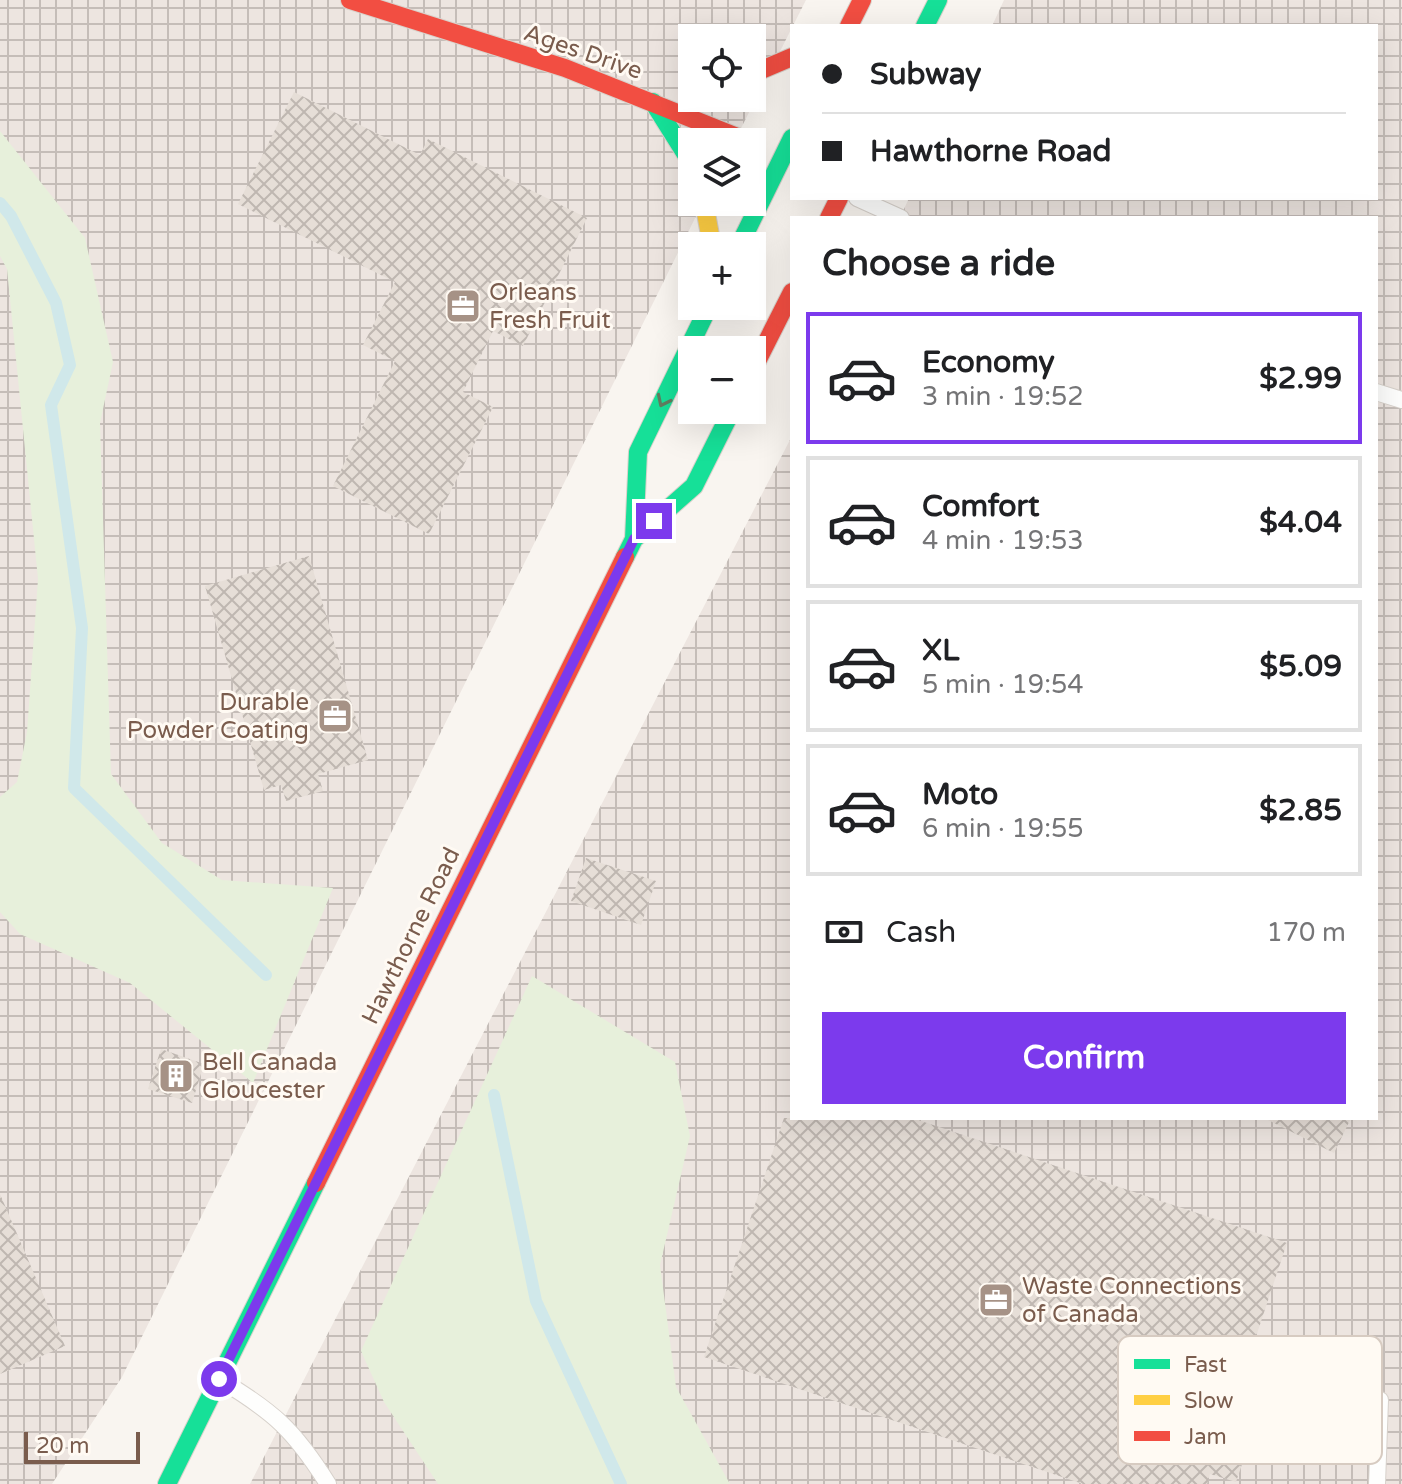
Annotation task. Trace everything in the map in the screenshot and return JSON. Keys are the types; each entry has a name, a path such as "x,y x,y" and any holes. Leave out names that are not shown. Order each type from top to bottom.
{"main road":[{"name":"Ages Drive","path":"350,0 565,68 716,128"},
{"path":"848,24 862,0"},
{"path":"926,24 938,0"},
{"path":"766,68 790,58"},
{"path":"678,95 653,102 678,142"},
{"path":"746,232 790,142"},
{"path":"766,343 790,296"},
{"name":"Hawthorne Road","path":"634,539 638,452 702,320"},
{"name":"Hawthorne Road","path":"167,1484 634,539 694,486 725,424"}],"lane":[{"path":"861,200 897,216"},
{"path":"1378,393 1402,400"},
{"path":"219,1379 271,1410 301,1442 328,1484"},
{"path":"1377,1484 1378,1464"}],"shaded area":[{"path":"0,0 806,0 794,24 790,24 790,32 766,79 766,24 678,24 678,112 749,112 741,128 678,128 678,216 696,216 688,232 678,232 678,253 122,1377 52,1484 0,1484"},
{"path":"1004,0 1402,0 1402,1484 250,1484 790,440 790,1120 1378,1120 1378,216 901,216 908,200 1378,200 1378,24 993,24"}],"green space":[{"path":"0,131 85,238 113,362 100,423 111,774 162,843 222,880 333,888 253,1083 130,983 20,934 0,912 0,797 17,782 27,732 38,579 7,269 0,256"},
{"path":"532,976 675,1062 690,1136 660,1265 676,1387 730,1484 438,1484 384,1402 361,1351"}],"building":[{"name":"Orleans Fresh Fruit","path":"294,92 420,155 428,139 587,218 523,346 493,331 463,392 493,407 429,534 333,486 395,361 363,345 395,282 238,204"},
{"path":"309,556 368,760 318,774 323,791 286,801 281,785 264,790 205,586"},
{"path":"586,858 656,881 641,925 571,901"},
{"name":"Bell Canada Gloucester","path":"161,1049 204,1064 192,1103 148,1089"},
{"name":"Waste Connections of Canada","path":"784,1118 918,1120 1287,1243 1256,1336 1118,1336 1118,1464 1242,1464 1236,1482 1210,1474 1207,1484 1083,1484 704,1357"},
{"path":"1268,1120 1350,1120 1334,1153"},
{"path":"0,1194 65,1346 0,1374"}],"waterway":[{"path":"0,203 11,216 56,303 70,365 51,405 82,628 74,788 266,975"},
{"path":"494,1095 536,1301 621,1484"}],"traffic: fast":[{"path":"926,24 938,0"},
{"path":"653,102 678,142"},
{"path":"746,232 790,142"},
{"path":"634,539 638,452 702,320"},
{"path":"625,557 634,539 694,486 725,424"},
{"path":"167,1484 316,1183"}],"traffic: slow":[{"path":"707,216 709,232"}],"traffic: jam":[{"path":"350,0 565,68 715,128"},
{"path":"850,24 862,0"},
{"path":"766,68 790,58"},
{"path":"830,216 838,200"},
{"path":"766,343 790,296"},
{"path":"316,1183 625,557"}],"place":[{"name":"Orleans Fresh Fruit","path":"463,306"},
{"name":"Durable Powder Coating","path":"335,716"},
{"name":"Bell Canada Gloucester","path":"176,1076"},
{"name":"Waste Connections of Canada","path":"996,1300"}],"route":[{"path":"219,1379 634,539 654,521"}]}
